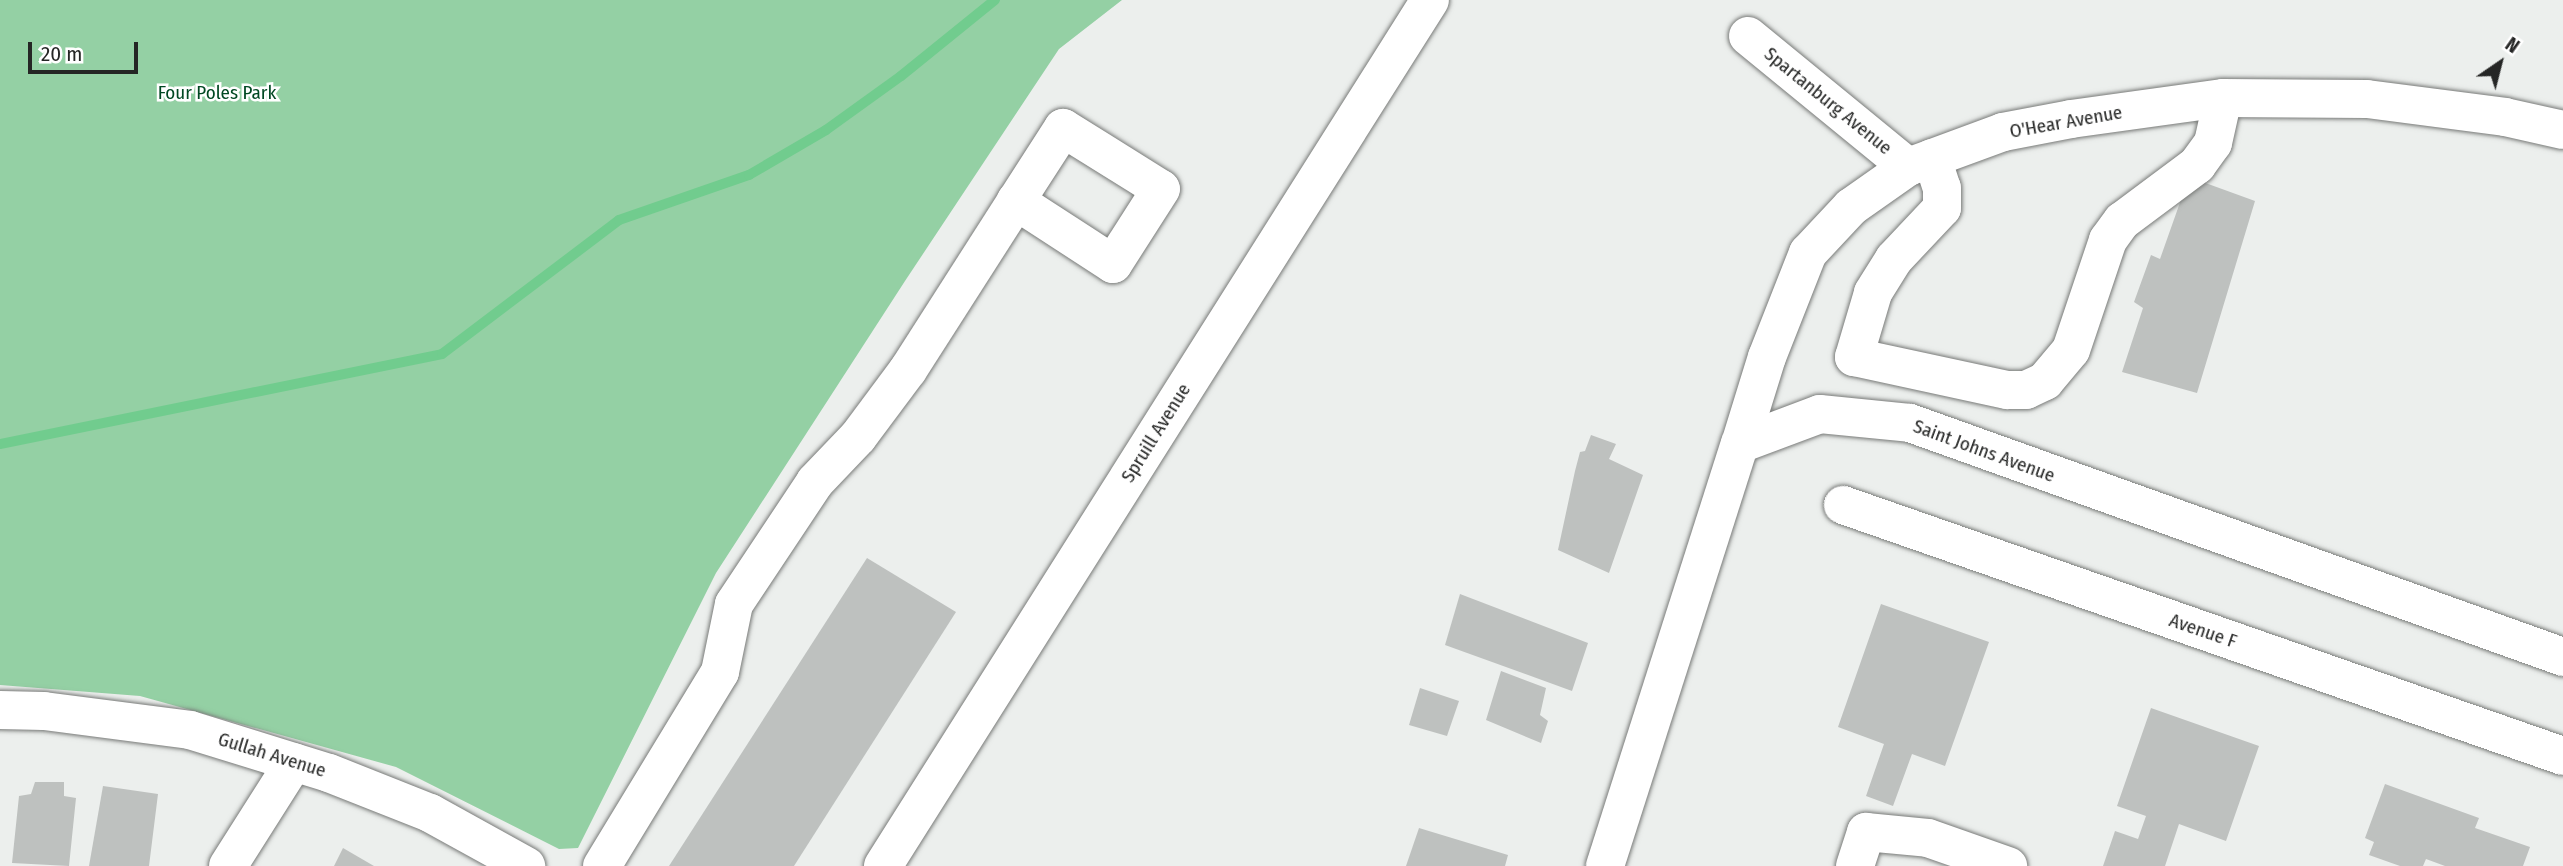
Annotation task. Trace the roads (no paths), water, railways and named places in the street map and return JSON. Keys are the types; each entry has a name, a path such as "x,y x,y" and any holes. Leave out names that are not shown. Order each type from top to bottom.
{"street":[{"name":"Spruill Avenue","path":"883,866 1430,0"},
{"name":"Spartanburg Avenue","path":"1748,36 1920,163"},
{"name":"O'Hear Avenue","path":"1740,444 1767,357 1808,253 1851,207 1920,163 2003,132 2071,119 2223,98 2367,99 2505,117 2563,130"},
{"path":"1920,163 1942,188 1942,208 1894,259 1872,293 1854,357 2007,390 2026,390 2045,381 2071,350 2108,240 2122,221 2197,165 2213,143 2223,98"},
{"path":"601,866 720,672 734,604 816,482 858,437 908,370 1016,201"},
{"name":"Saint Johns Avenue","path":"1740,444 1821,414 1910,423 2563,657"},
{"path":"1605,866 1740,444"},
{"name":"Avenue F","path":"1843,505 2563,756"},
{"name":"Gullah Avenue","path":"0,710 44,711 190,730 293,762 430,813 526,866"},
{"path":"228,866 293,762"},
{"path":"1855,866 1866,832 1928,838 2008,866"}],"waterway":[{"path":"0,444 442,354 619,220 749,175 826,130 901,76 995,0"}],"park label":[{"name":"Four Poles Park","path":"217,93"}]}
